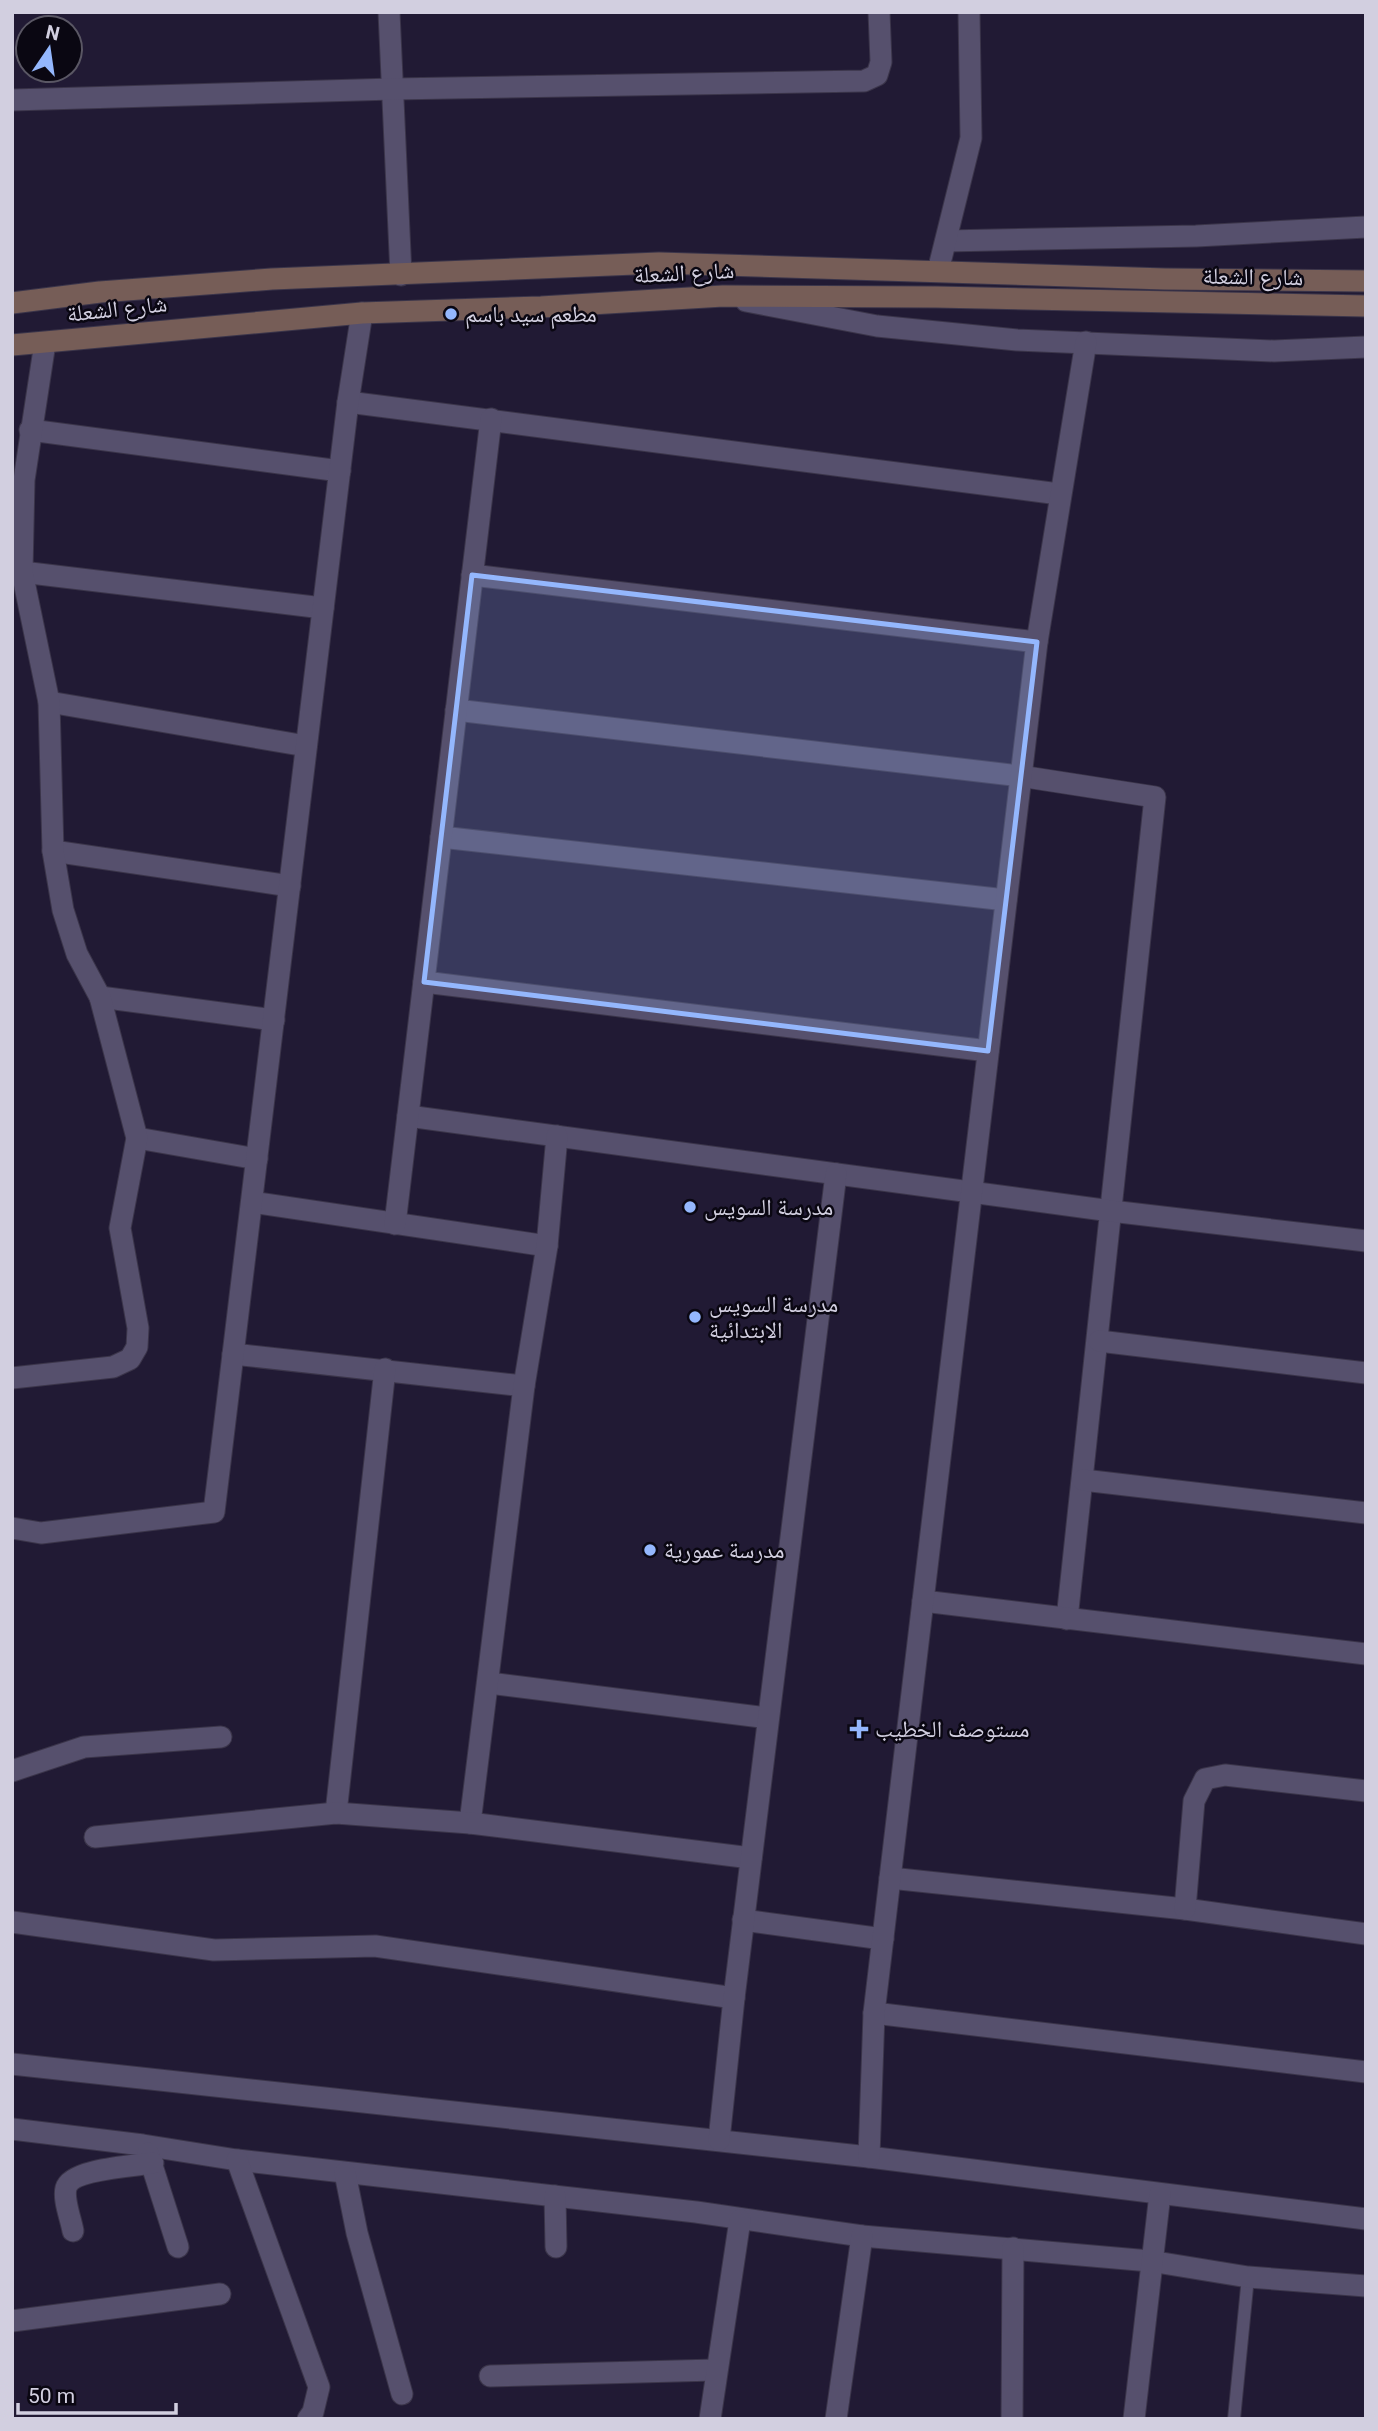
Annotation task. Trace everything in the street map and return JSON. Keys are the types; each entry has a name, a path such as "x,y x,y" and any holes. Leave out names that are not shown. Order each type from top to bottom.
{"main road":[{"name":"شارع الشعلة","path":"12,303 226,282 659,263 1165,279 1363,281"},
{"name":"شارع الشعلة","path":"12,345 362,313 541,307 723,296 936,297 1363,306"}],"street":[{"path":"389,12 401,275"},
{"path":"12,100 393,89 864,81 877,75 881,62 878,12"},
{"path":"938,271 971,138 969,12"},
{"path":"946,241 1196,236 1366,227"},
{"path":"723,296 877,326 1017,340 1274,351 1366,347"},
{"path":"12,1528 41,1532 214,1512 348,402 362,313"},
{"path":"869,2157 874,2013 1020,776 1059,494 1086,342"},
{"path":"12,1378 113,1367 130,1359 137,1347 138,1328 120,1228 138,1138 100,997 77,954 66,921 53,851 49,702 22,617 18,480 30,430 45,343"},
{"path":"348,402 1059,494"},
{"path":"396,1224 491,419"},
{"path":"30,430 340,471"},
{"path":"22,572 323,608"},
{"path":"472,575 1037,642"},
{"path":"49,702 306,746"},
{"path":"456,710 1020,776 1155,797 1099,1341 1067,1619"},
{"path":"441,837 1006,900"},
{"path":"53,851 290,886"},
{"path":"424,982 988,1051"},
{"path":"100,997 274,1020"},
{"path":"408,1116 1111,1211 1366,1241"},
{"path":"470,1823 524,1386 547,1245 557,1136"},
{"path":"138,1138 257,1159"},
{"path":"719,2140 743,1920 836,1174"},
{"path":"251,1202 547,1245"},
{"path":"1099,1341 1366,1373"},
{"path":"233,1354 384,1368 524,1386"},
{"path":"336,1813 384,1368"},
{"path":"1083,1480 1366,1513"},
{"path":"923,1601 1366,1654"},
{"path":"489,1683 768,1718"},
{"path":"12,1771 84,1747 221,1737"},
{"path":"1185,1909 1194,1801 1205,1779 1225,1775 1366,1791"},
{"path":"95,1837 336,1813 470,1823 751,1857"},
{"path":"890,1878 1185,1909 1366,1934"},
{"path":"743,1920 883,1939"},
{"path":"12,1923 214,1950 374,1946 734,1998"},
{"path":"874,2013 1366,2072"},
{"path":"12,2064 869,2157 1366,2219"},
{"path":"12,2129 148,2154 237,2160 555,2196 862,2236 1150,2261 1248,2277 1366,2286"},
{"path":"73,2231 65,2190 69,2181 79,2174 148,2154"},
{"path":"148,2154 178,2247"},
{"path":"237,2160 319,2387 315,2416"},
{"path":"345,2174 356,2233 402,2394"},
{"path":"1134,2419 1150,2261 1160,2194"},
{"path":"555,2196 556,2247"},
{"path":"710,2419 715,2370 740,2220"},
{"path":"836,2419 862,2236"},
{"path":"1012,2419 1013,2248"},
{"path":"12,2321 220,2294"},
{"path":"490,2376 715,2370"}],"lane":[{"path":"1234,2419 1248,2277"}],"highlighted area":[{"path":"472,575 1037,642 988,1051 424,982"}],"place":[{"name":"مطعم سيد باسم","path":"451,314"},
{"name":"مدرسة السويس","path":"690,1207"},
{"name":"مدرسة السويس الابتدائية","path":"695,1317"},
{"name":"مدرسة عمورية","path":"650,1550"},
{"name":"مستوصف الخطيب","path":"859,1729"}]}
